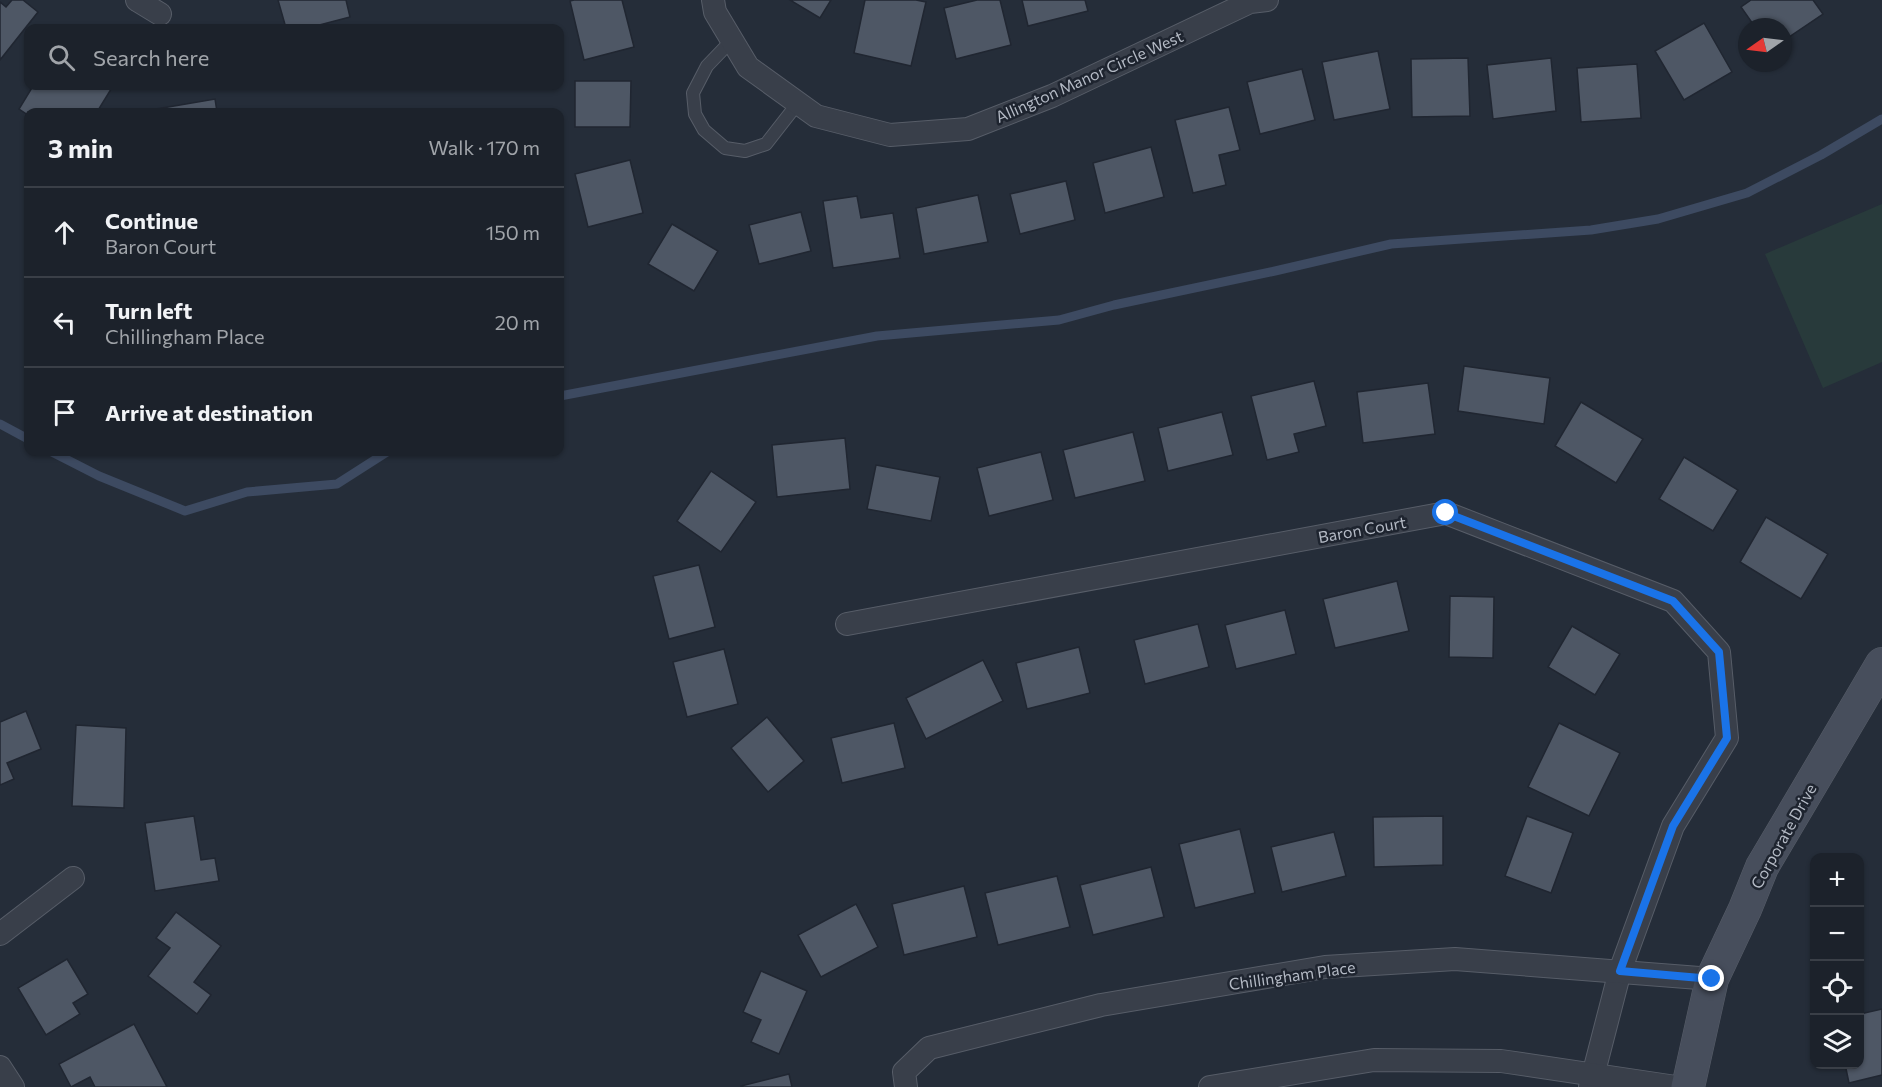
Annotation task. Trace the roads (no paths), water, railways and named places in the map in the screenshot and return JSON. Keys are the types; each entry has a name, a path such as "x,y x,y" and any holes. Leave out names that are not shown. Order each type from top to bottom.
{"street":[{"path":"136,0 160,14"},
{"name":"Allington Manor Circle West","path":"713,0 715,12 748,67 816,116 890,135 968,129 1052,96 1250,2 1267,0"},
{"name":"Baron Court","path":"847,624 1446,513 1673,601 1719,652 1727,738 1673,826 1620,971 1592,1081"},
{"name":"Corporate Drive","path":"1688,1087 1712,979 1745,909 1761,867 1882,664"},
{"path":"0,934 73,878"},
{"name":"Chillingham Place","path":"906,1087 904,1072 929,1048 1101,1005 1325,967 1455,959 1712,979"},
{"path":"1210,1087 1374,1060 1501,1061 1592,1081 1676,1087"},
{"path":"0,1067 12,1087"}],"lane":[{"path":"732,40 707,66 693,93 695,114 704,130 725,148 745,151 766,144 798,103"}],"waterway":[{"path":"564,395 877,336 1059,320 1114,305 1391,244 1591,230 1658,219 1747,193 1821,155 1882,119"},
{"path":"0,424 24,437"},
{"path":"60,456 99,476 185,511 247,492 337,484 381,456"}]}
